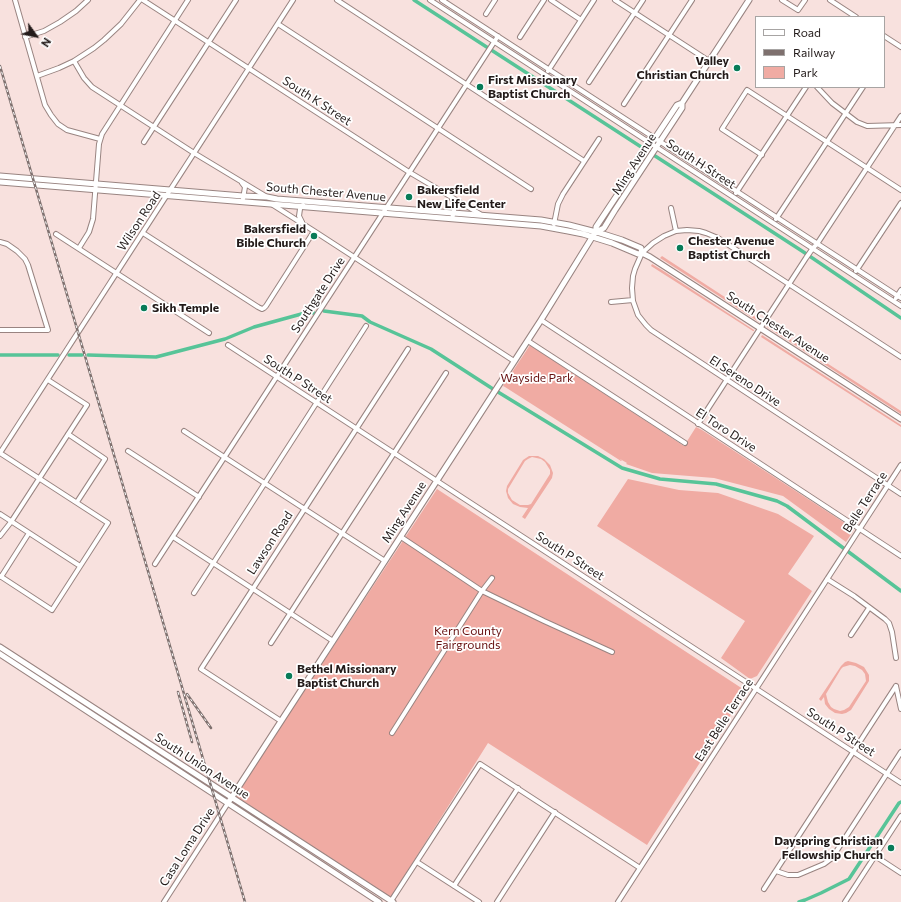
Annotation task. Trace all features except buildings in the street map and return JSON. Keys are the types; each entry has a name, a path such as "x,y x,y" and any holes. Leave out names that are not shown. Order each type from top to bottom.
{"main road":[{"name":"Ming Avenue","path":"596,231 604,228 682,108 682,103 749,0"},
{"name":"Ming Avenue","path":"228,803 528,341 596,231 596,227 677,105 682,103"},
{"name":"South Chester Avenue","path":"0,176 243,196 267,196 277,199 554,222 596,231 622,240 641,248 642,253"},
{"name":"South Chester Avenue","path":"0,182 554,228 592,236 638,254 642,253 664,265 901,418"},
{"name":"South Union Avenue","path":"0,647 392,902"},
{"name":"South Union Avenue","path":"0,654 379,902"},
{"path":"7,659 13,659 33,672 37,672"},
{"path":"36,678 39,676 56,688 61,687"},
{"path":"63,696 73,698 81,703 85,703"},
{"path":"89,712 96,713 114,725 118,724"},
{"path":"119,732 127,734 142,744 150,745"},
{"path":"152,753 155,752 178,766 183,766"}],"street":[{"path":"15,0 45,104 54,120 67,130 100,139"},
{"path":"26,37 44,31 60,22 76,11 88,0"},
{"path":"37,76 74,61 94,48 114,31 140,0"},
{"name":"South K Street","path":"143,0 409,172 482,215"},
{"path":"79,248 86,237 94,213 100,139 120,105 188,0"},
{"path":"144,142 236,0"},
{"name":"Wilson Road","path":"0,453 294,0"},
{"path":"337,0 584,161"},
{"name":"South H Street","path":"430,0 650,145 734,197 901,306"},
{"path":"486,14 495,0"},
{"path":"520,37 544,0"},
{"path":"551,0 581,20"},
{"path":"545,75 594,0"},
{"path":"615,0 709,61"},
{"path":"590,82 643,0"},
{"path":"624,104 692,0"},
{"path":"782,0 798,10 805,0"},
{"path":"830,0 854,16"},
{"path":"442,7 445,1"},
{"name":"South H Street","path":"445,1 899,297"},
{"path":"278,24 530,189"},
{"name":"Southgate Drive","path":"155,564 498,36"},
{"path":"885,37 901,47"},
{"path":"74,61 80,73 88,83 194,153 267,196"},
{"path":"734,197 805,88"},
{"path":"819,88 832,103 857,122 867,126 901,125"},
{"path":"774,223 862,88"},
{"path":"762,155 722,129 747,90 901,190"},
{"path":"698,424 812,248 818,244 901,116"},
{"path":"554,228 558,204 599,139"},
{"path":"696,173 712,180 718,179"},
{"path":"239,180 245,187 242,202"},
{"path":"449,196 454,201 455,206 452,219"},
{"path":"274,205 282,203 297,204 300,201"},
{"path":"303,224 299,216 303,204 320,206 330,203"},
{"path":"854,275 901,203"},
{"path":"274,205 514,361"},
{"path":"671,208 676,232"},
{"path":"642,253 658,239 668,234 693,230 713,235 901,357"},
{"path":"143,233 262,309 266,306 314,231"},
{"path":"56,234 209,333"},
{"path":"0,242 17,251 28,264 48,330 0,330"},
{"name":"El Sereno Drive","path":"642,253 633,276 633,300 638,315 651,330 901,494"},
{"path":"894,301 899,297 901,290"},
{"path":"611,302 633,300"},
{"name":"El Toro Drive","path":"541,320 901,556"},
{"path":"194,593 366,326"},
{"path":"528,341 686,443"},
{"name":"South P Street","path":"228,345 901,783"},
{"name":"Lawson Road","path":"281,721 201,669 408,349"},
{"path":"271,643 446,373"},
{"path":"0,536 11,522 87,405 48,380"},
{"path":"184,431 385,561"},
{"path":"68,434 105,459 77,502"},
{"path":"128,451 199,497"},
{"path":"0,453 108,523 52,610 0,577 29,533"},
{"name":"Belle Terrace","path":"846,550 901,464"},
{"path":"0,514 80,566"},
{"path":"173,537 333,641"},
{"path":"401,537 482,591 612,652"},
{"name":"East Belle Terrace","path":"618,902 846,550"},
{"path":"392,733 482,591 492,578"},
{"path":"827,579 882,616 888,623 892,632 896,658"},
{"path":"851,635 869,608"},
{"path":"764,889 896,686 901,709"},
{"path":"776,871 788,875 798,875 828,861 835,853 901,752"},
{"path":"392,902 480,764 640,868"},
{"path":"454,886 518,788"},
{"name":"Casa Loma Drive","path":"164,902 228,803"},
{"path":"497,902 555,812"},
{"path":"845,902 901,816"},
{"path":"875,856 901,873"},
{"path":"417,862 479,902"}],"green space":[{"path":"662,256 760,321 759,322 660,258"},
{"path":"652,264 754,330 754,331 651,266"},
{"path":"768,325 901,411 901,414 767,327"},
{"path":"762,335 901,425 901,427 761,337"},
{"name":"Wayside Park","path":"530,345 684,446 696,427 702,430 854,530 846,542 783,496 714,478 652,473 626,464 627,463 620,459 621,461 503,386"},
{"path":"529,456 538,456 550,465 553,473 552,478 525,519 522,517 528,508 513,504 508,498 506,491 507,486 523,460","holes":["532,457 541,459 550,470 550,474 531,504 520,505 512,500 508,493 508,489 525,461"]},
{"path":"628,479 679,490 718,493 778,514 814,536 788,574 812,591 757,676 750,679 721,658 745,621 597,526"},
{"name":"Kern County Fairgrounds","path":"437,489 746,691 647,845 488,743 391,897 235,796"},
{"path":"848,661 856,663 864,667 869,675 869,681 851,710 842,714 835,713 829,709 825,704 824,697 821,701 819,699 845,662","holes":["850,665 862,670 865,674 866,681 849,707 840,711 834,709 828,702 826,694 843,667"]}],"waterway":[{"path":"414,0 802,251 901,318"},
{"path":"324,311 362,316 370,322 431,349 493,389"},
{"path":"88,355 156,357 225,339 254,327 305,313 314,313"},
{"path":"0,355 58,355"},
{"path":"69,355 82,355"},
{"path":"498,392 622,468 660,479 716,484 777,501 787,506 901,591"},
{"path":"799,902 849,879 901,802"}],"railway":[{"path":"0,66 245,902"},
{"path":"178,692 192,742"},
{"path":"187,694 211,728"}],"place":[{"name":"Valley Christian Church","path":"737,68"},
{"name":"First Missionary Baptist Church","path":"480,87"},
{"name":"Bakersfield New Life Center","path":"409,197"},
{"name":"Bakersfield Bible Church","path":"314,236"},
{"name":"Chester Avenue Baptist Church","path":"680,248"},
{"name":"Sikh Temple","path":"144,308"},
{"name":"Bethel Missionary Baptist Church","path":"289,676"},
{"name":"Dayspring Christian Fellowship Church","path":"891,848"}]}
